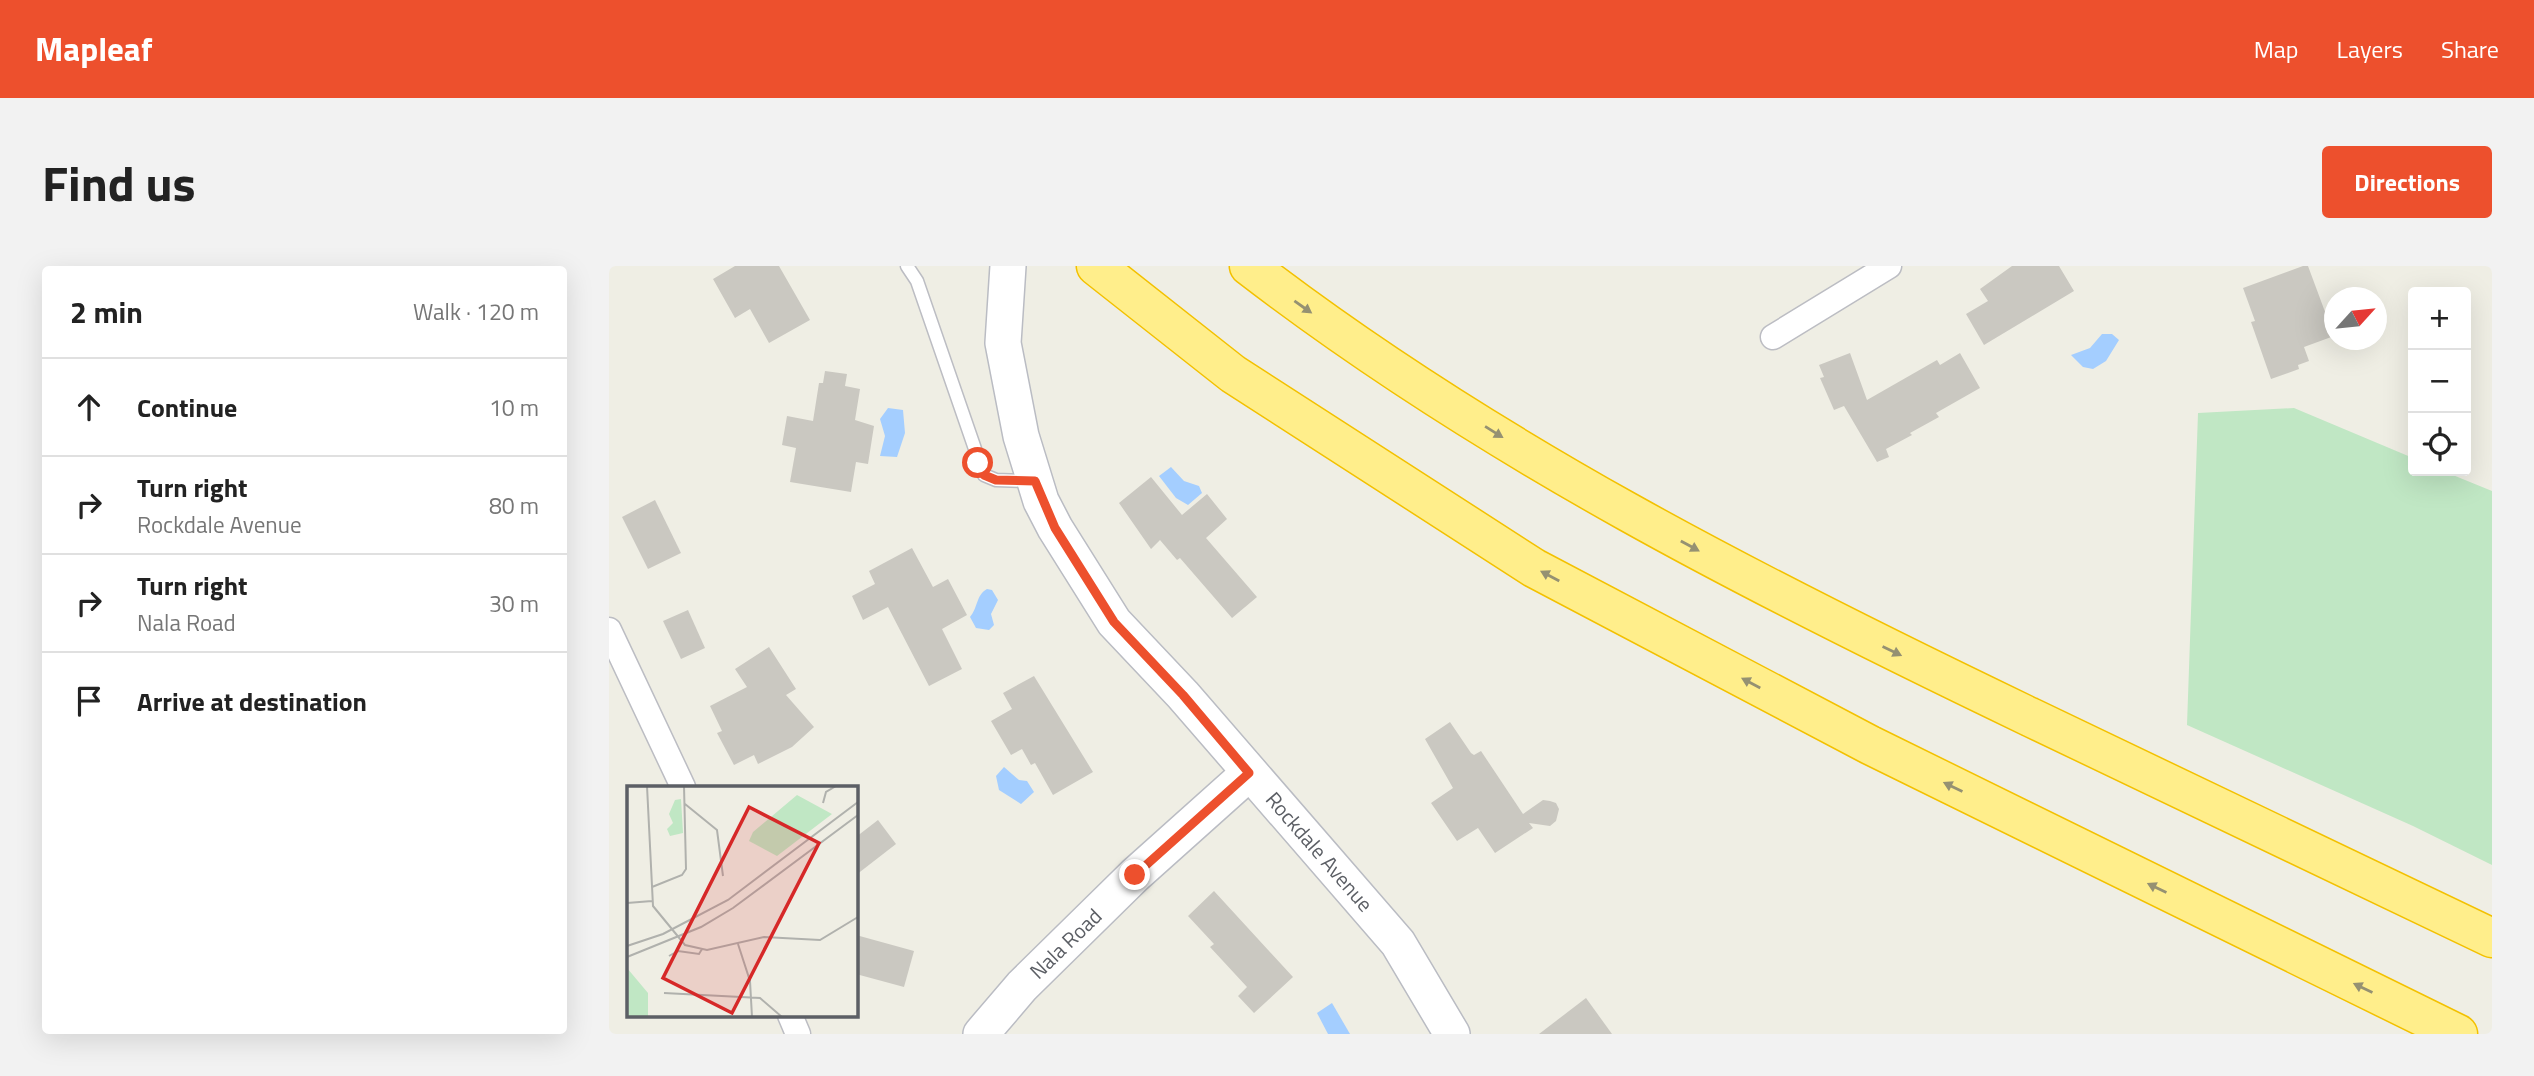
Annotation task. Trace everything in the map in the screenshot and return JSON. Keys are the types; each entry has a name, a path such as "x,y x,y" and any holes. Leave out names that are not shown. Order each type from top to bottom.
{"highway":[{"path":"1096,266 1233,374 1534,568 1870,746 2458,1034"},
{"path":"1249,266 1299,304 1442,400 1589,491 1903,656 2492,938"}],"street":[{"name":"Rockdale Avenue","path":"1008,266 1003,343 1021,436 1035,481 1055,528 1114,622 1183,695 1398,943 1452,1034"},
{"path":"1773,337 1889,266"},
{"path":"609,630 683,786"},
{"name":"Nala Road","path":"981,1034 1022,986 1135,875 1249,773"},
{"path":"790,1016 798,1034"}],"lane":[{"path":"907,266 917,281 984,475 996,480 1035,481"}],"green space":[{"path":"2294,408 2408,456 2408,476 2455,476 2492,491 2492,865 2413,826 2187,725 2198,413"}],"water":[{"path":"2102,334 2112,334 2119,340 2106,361 2093,369 2083,367 2071,355 2090,348"},
{"path":"888,408 903,410 905,433 897,457 880,456 885,436 880,419"},
{"path":"1171,467 1184,481 1199,486 1202,493 1188,505 1176,498 1159,476"},
{"path":"987,589 992,590 998,600 991,614 994,625 989,630 976,628 970,617"},
{"path":"1004,767 1019,780 1027,781 1034,792 1021,804 999,790 996,776"},
{"path":"1332,1003 1350,1034 1328,1034 1317,1013"}],"building":[{"path":"735,266 779,266 810,320 769,343 750,309 735,318 713,279"},
{"path":"2012,266 2059,266 2074,291 1984,345 1966,314 1988,301 1980,289"},
{"path":"2308,266 2324,309 2324,340 2304,347 2309,361 2298,365 2299,369 2271,379 2251,322 2255,321 2243,288"},
{"path":"1850,353 1867,400 1937,360 1940,365 1960,353 1980,388 1936,413 1939,417 1886,449 1889,457 1877,462 1844,406 1834,410 1820,378 1824,377 1819,365"},
{"path":"825,371 847,374 845,386 860,389 855,420 874,426 868,464 856,462 851,492 790,482 796,448 782,445 787,416 813,421 819,383 823,383"},
{"path":"1151,477 1182,515 1207,494 1227,519 1206,538 1257,597 1232,618 1180,558 1177,560 1160,540 1151,549 1119,503"},
{"path":"655,500 681,553 648,569 622,517"},
{"path":"912,548 933,587 948,579 967,615 942,629 962,669 929,686 888,607 863,620 852,596 875,584 869,571"},
{"path":"688,610 705,648 681,659 663,621"},
{"path":"769,647 796,689 786,695 814,727 792,747 758,764 754,755 734,765 717,733 722,731 710,706 747,687 735,669"},
{"path":"1034,676 1093,772 1053,795 1035,763 1031,765 1022,749 1011,755 991,721 1012,709 1003,693"},
{"path":"1450,722 1471,753 1474,755 1481,751 1523,814 1543,800 1550,801 1556,803 1559,809 1556,821 1550,826 1529,823 1533,828 1495,853 1478,828 1457,841 1431,803 1453,788 1425,739"},
{"path":"878,820 896,844 857,874 857,836"},
{"path":"1214,891 1293,977 1254,1013 1238,996 1247,987 1210,947 1214,944 1188,916"},
{"path":"857,935 914,951 904,987 857,974"},
{"path":"1586,998 1612,1034 1539,1034"}],"route":[{"path":"978,463 984,475 996,480 1035,481 1041,501 1055,528 1114,622 1183,695 1249,773 1135,875"}]}
